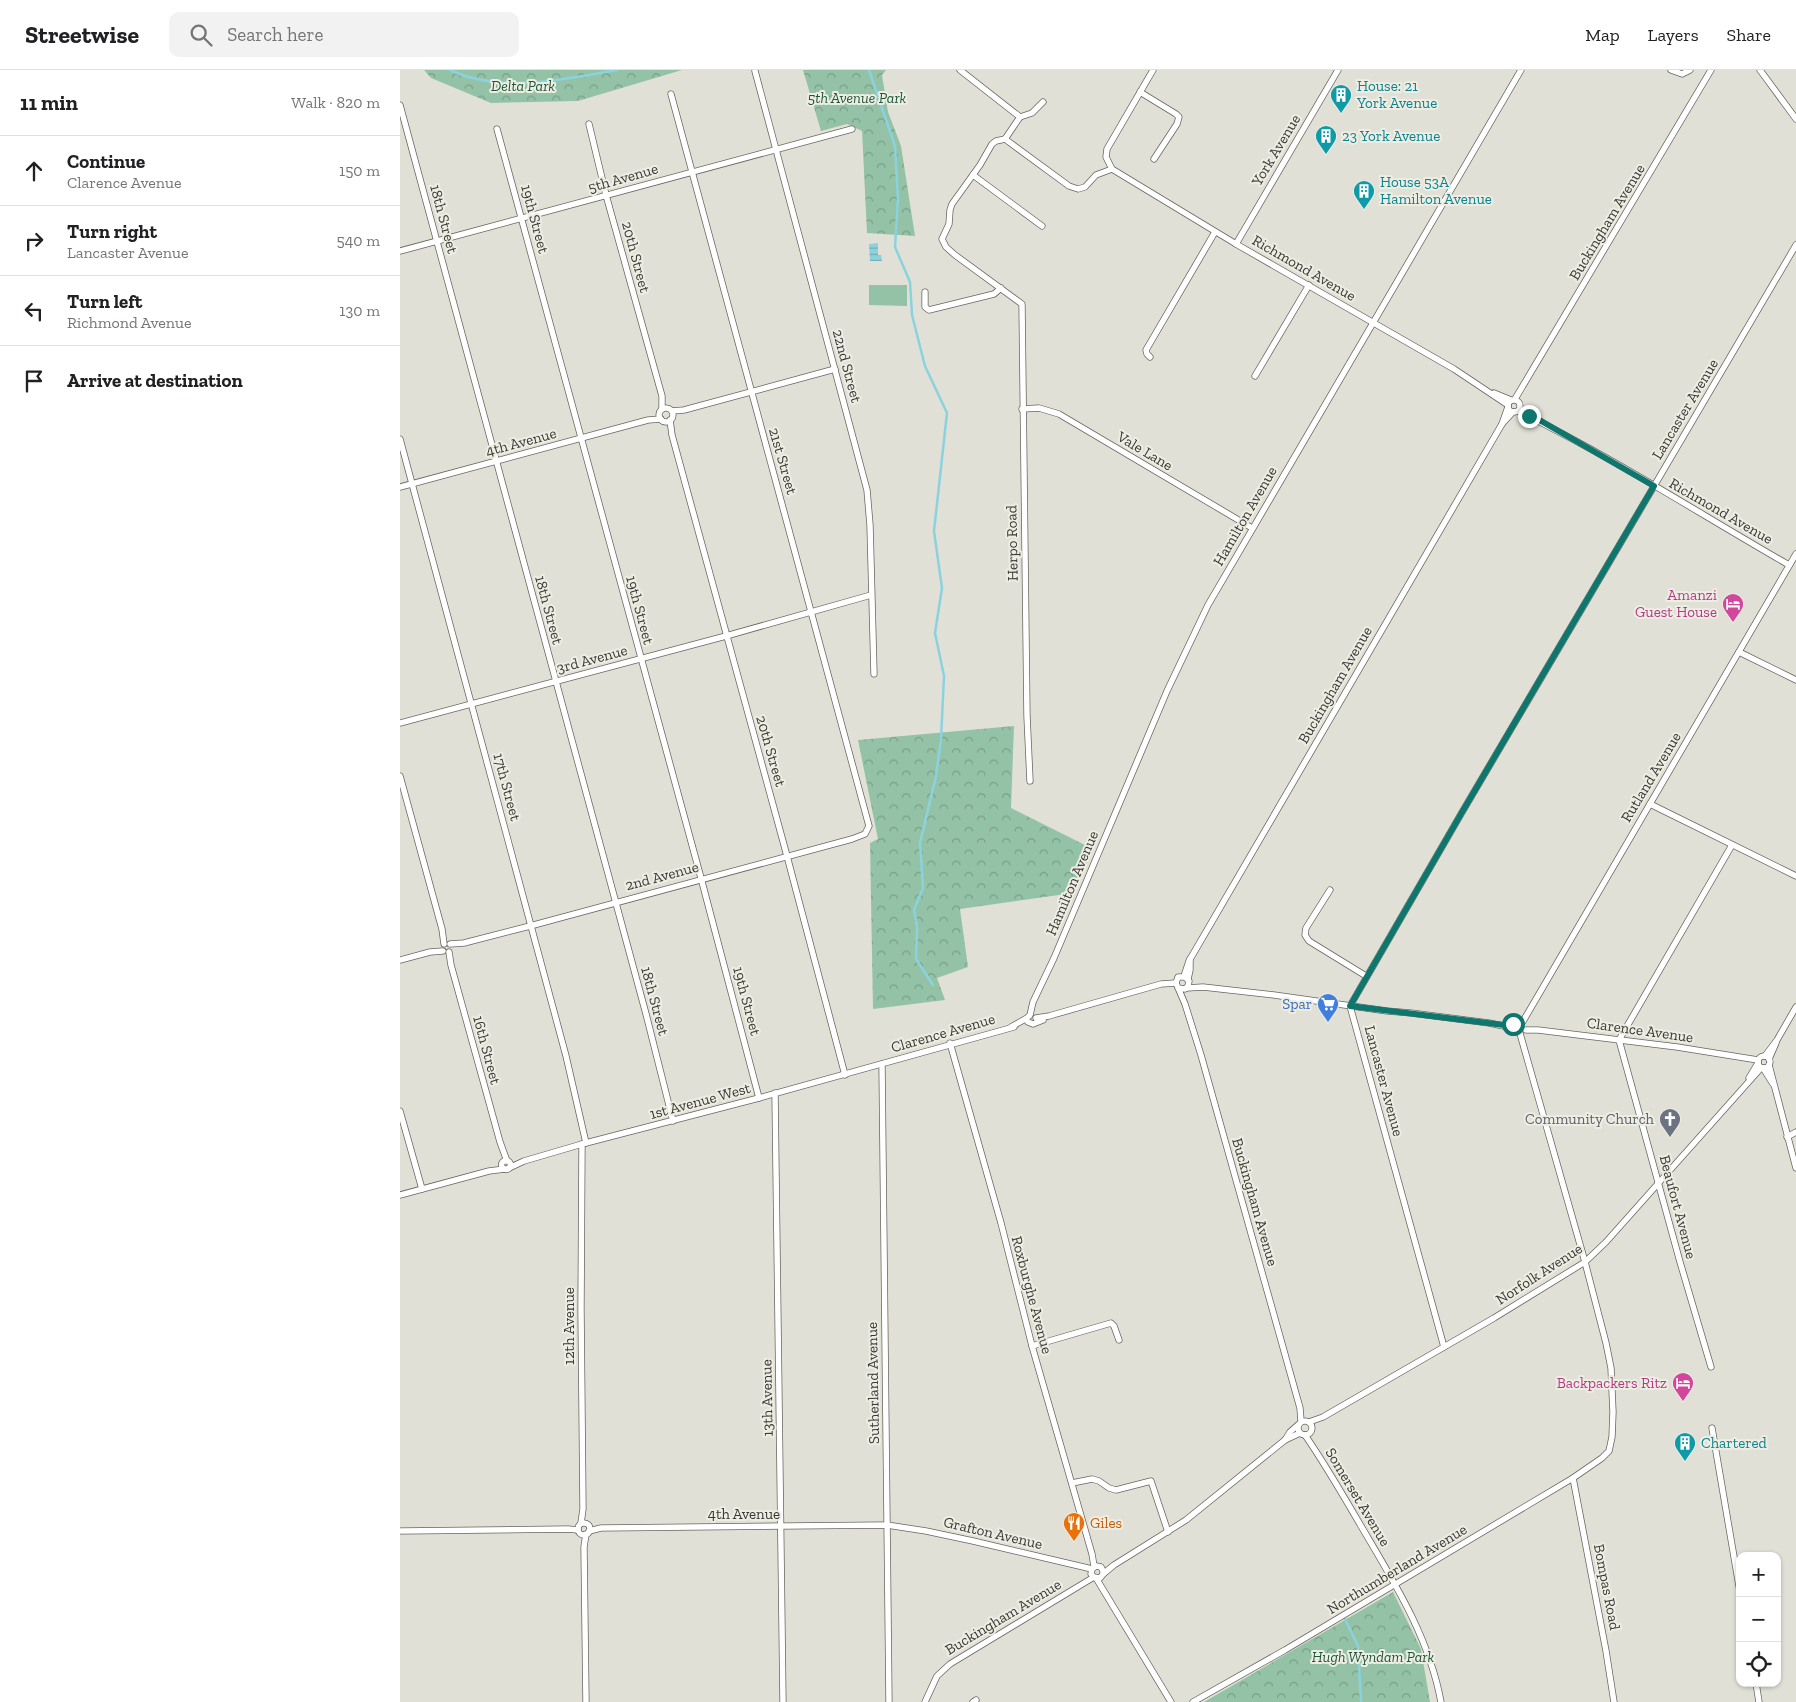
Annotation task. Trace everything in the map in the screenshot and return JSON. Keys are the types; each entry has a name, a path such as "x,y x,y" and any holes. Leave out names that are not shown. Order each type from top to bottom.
{"street":[{"path":"960,70 1020,117"},
{"path":"1153,70 1140,92 1179,117 1177,124 1154,159"},
{"name":"York Avenue","path":"1236,244 1338,70"},
{"name":"Hamilton Avenue","path":"1032,1018 1036,997 1185,651 1208,605 1522,70"},
{"path":"1671,70 1682,74 1690,70"},
{"name":"Buckingham Avenue","path":"925,1702 937,1676 950,1664 1084,1583 1097,1572 1114,1565 1168,1532 1200,1509 1285,1440 1305,1427 1185,1004 1183,983 1185,969 1524,386 1711,70"},
{"path":"1760,70 1796,119"},
{"name":"22nd Street","path":"755,71 868,498 874,674"},
{"name":"Richmond Avenue","path":"1140,92 1107,149 1106,154 1112,169 1215,232 1454,368 1492,393 1789,565"},
{"name":"21st Street","path":"671,94 750,392 869,821 865,834"},
{"path":"925,292 925,307 929,310 994,294 1000,288 955,255 946,247 942,239 949,224 951,207 993,143 1005,139 1020,117 1032,113 1042,102"},
{"name":"18th Street","path":"400,105 646,1014 673,1121"},
{"name":"20th Street","path":"589,124 606,195 787,856 844,1075"},
{"name":"19th Street","path":"497,129 759,1098"},
{"name":"5th Avenue","path":"400,251 852,129"},
{"path":"1005,139 1074,188 1085,187 1096,175 1112,169"},
{"path":"973,175 1042,226"},
{"path":"1150,356 1146,350 1215,232"},
{"name":"Lancaster Avenue","path":"1444,1347 1350,1006 1796,245"},
{"path":"1255,376 1309,285"},
{"name":"Herpo Road","path":"1000,288 1022,304 1027,716 1030,781"},
{"name":"4th Avenue","path":"400,487 835,369"},
{"name":"Vale Lane","path":"1022,409 1046,409 1066,418 1252,528"},
{"name":"17th Street","path":"400,439 566,1056 584,1144"},
{"name":"Rutland Avenue","path":"1609,1451 1612,1438 1613,1412 1611,1368 1585,1262 1563,1190 1525,1048 1523,1027 1528,1013 1796,554"},
{"name":"3rd Avenue","path":"402,724 871,595"},
{"path":"1739,652 1796,680"},
{"name":"16th Street","path":"400,776 505,1164"},
{"path":"1650,804 1796,876"},
{"name":"2nd Avenue","path":"400,960 865,834"},
{"path":"1618,1040 1732,845"},
{"path":"1330,890 1306,928 1304,935 1309,941 1366,976"},
{"name":"Clarence Avenue","path":"882,1064 1011,1027 1032,1018 1048,1016 1162,984 1183,983 1523,1027 1763,1062"},
{"name":"Norfolk Avenue","path":"1305,1427 1444,1347 1585,1262 1606,1242 1763,1062 1796,1007"},
{"name":"Beaufort Avenue","path":"1618,1040 1712,1367"},
{"name":"Roxburghe Avenue","path":"950,1043 1001,1224 1032,1346 1097,1572 1106,1593 1170,1702"},
{"path":"1763,1062 1774,1086 1796,1168"},
{"name":"1st Avenue West","path":"400,1195 489,1171 505,1164 524,1162 584,1144 882,1064"},
{"name":"Sutherland Avenue","path":"882,1064 889,1702"},
{"name":"13th Avenue","path":"775,1093 784,1702"},
{"path":"400,1111 422,1189"},
{"path":"1787,1136 1796,1132"},
{"name":"12th Avenue","path":"584,1144 581,1309 586,1702"},
{"path":"1032,1346 1110,1323 1114,1326 1118,1340"},
{"name":"Somerset Avenue","path":"1305,1427 1314,1449 1396,1583 1427,1650 1436,1676 1441,1702"},
{"path":"1712,1428 1736,1569"},
{"name":"Northumberland Avenue","path":"1194,1702 1285,1650 1573,1478 1609,1451"},
{"name":"Bompas Road","path":"1573,1478 1614,1702"},
{"path":"1072,1483 1092,1479 1099,1481 1108,1488 1116,1490 1152,1481 1168,1532"},
{"name":"4th Avenue","path":"400,1531 887,1525"},
{"name":"Grafton Avenue","path":"887,1525 974,1541 1097,1572"},
{"path":"1757,1687 1759,1702"}],"green space":[{"name":"Delta Park","path":"424,70 682,70 578,101 491,103 431,78"},
{"name":"5th Avenue Park","path":"803,70 886,70 882,75 888,112 901,146 915,236 867,233 862,131 847,124 821,131"},
{"path":"869,285 907,285 907,306 869,305"},
{"path":"1014,726 1011,808 1093,849 1073,893 960,909 968,967 937,978 945,1000 873,1009 870,843 878,839 858,740"},
{"name":"Hugh Wyndam Park","path":"1393,1592 1421,1649 1430,1702 1204,1702"}],"water":[{"path":"878,243 878,255 881,255 882,261 870,261 869,244"}],"waterway":[{"path":"450,70 470,77 511,83 554,80 617,70"},
{"path":"869,70 895,146 898,199 895,247 910,282 912,315 925,366 947,413 934,531 942,588 935,633 944,676 941,739 936,776 920,843 923,888 914,910 917,926 916,959 933,985"},
{"path":"1343,1615 1358,1646 1361,1702"}],"place":[{"name":"House: 21 York Avenue","path":"1341,114"},
{"name":"23 York Avenue","path":"1326,155"},
{"name":"House 53A Hamilton Avenue","path":"1364,210"},
{"name":"Amanzi Guest House","path":"1733,623"},
{"name":"Spar","path":"1328,1023"},
{"name":"Community Church","path":"1670,1138"},
{"name":"Backpackers Ritz","path":"1683,1402"},
{"name":"Chartered","path":"1685,1462"},
{"name":"Giles","path":"1074,1542"}],"route":[{"path":"1513,1024 1504,1025 1350,1006 1654,486 1536,418 1529,416"}]}
